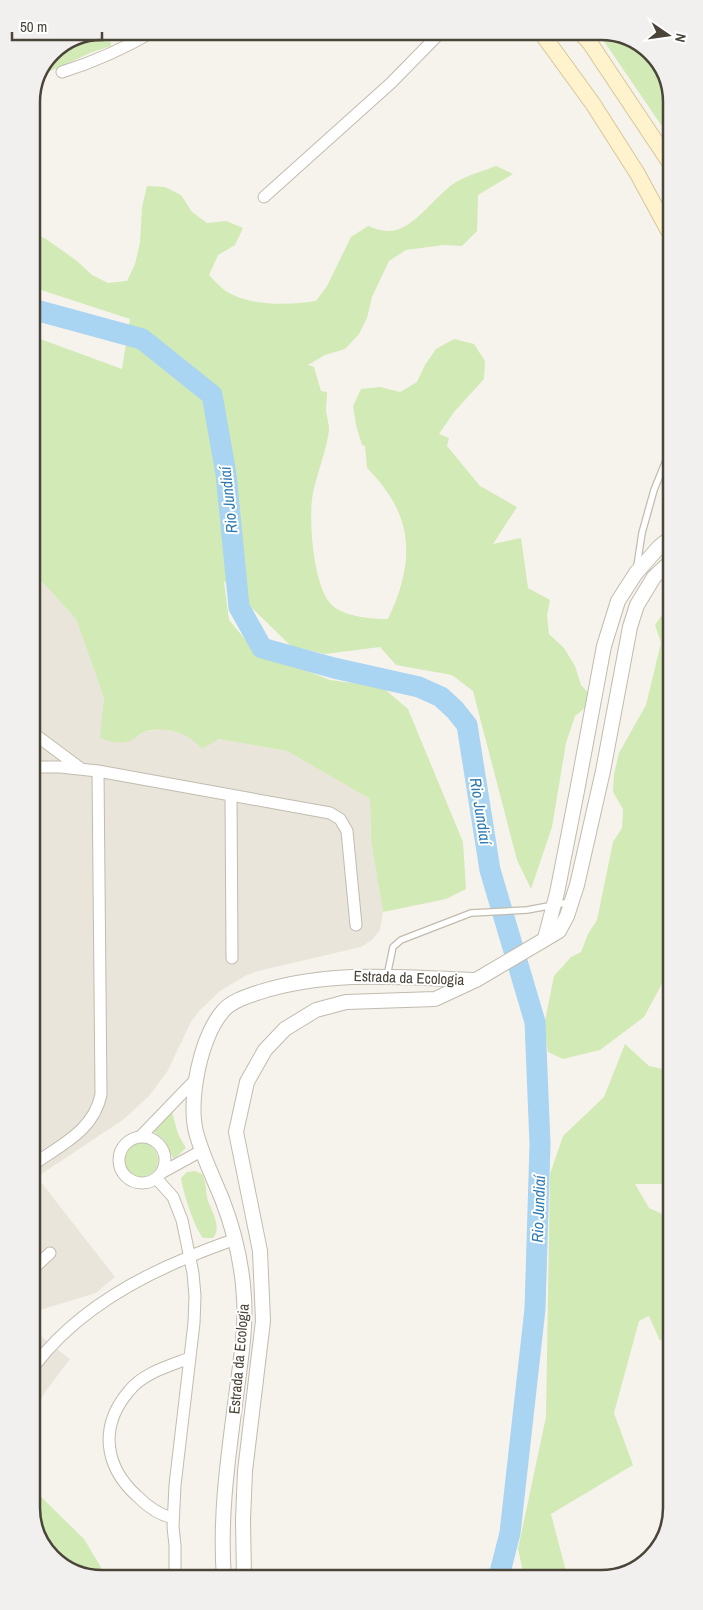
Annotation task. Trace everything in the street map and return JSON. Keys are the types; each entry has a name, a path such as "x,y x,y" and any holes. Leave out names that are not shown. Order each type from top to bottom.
{"main road":[{"path":"547,40 570,70 603,120 637,173 663,221"},
{"path":"587,40 663,152"}],"street":[{"path":"62,72 82,66 140,40"},
{"path":"264,197 391,83 433,40"},
{"path":"545,938 554,905 604,646 618,602 636,573 663,544"},
{"path":"476,980 559,930 567,916 603,771 630,627 637,605 654,577 663,569"},
{"path":"40,738 80,768"},
{"path":"40,767 80,768 98,771 325,812 340,819 348,837 356,924"},
{"path":"40,1160 85,1128 96,1110 101,1095 98,771"},
{"path":"231,795 232,958"},
{"name":"Estrada da Ecologia","path":"224,1570 225,1488 244,1318 243,1278 229,1218 196,1130 194,1095 204,1047 223,1010 244,997 268,990 309,980 356,976 476,980"},
{"name":"Estrada da Ecologia","path":"244,1570 245,1471 263,1321 260,1251 236,1132 247,1082 265,1050 285,1029 316,1010 346,1002 435,999 476,980"},
{"path":"196,1079 140,1137 128,1142 123,1147 119,1159 120,1166 127,1177 138,1183 145,1183 202,1150"},
{"path":"140,1137 152,1140 162,1148 165,1161 159,1176"},
{"path":"159,1176 178,1209 186,1232 195,1303 175,1484 173,1518 175,1570"},
{"path":"40,1358 66,1330 97,1304 138,1280 189,1256 235,1239"},
{"path":"40,1262 50,1253"},
{"path":"173,1518 165,1516 144,1503 126,1486 113,1464 108,1440 114,1414 130,1389 157,1370 190,1358"}],"lane":[{"path":"636,573 642,532 654,490 663,468"},
{"path":"387,976 393,947 401,940 471,914 527,910 572,902"}],"shaded area":[{"path":"40,580 76,619 104,698 127,742 144,732 163,729 184,734 200,745 219,739 287,751 370,799 371,841 383,912 380,930 372,940 361,947 258,971 245,976 220,991 199,1011 191,1022 167,1072 149,1096 124,1119 40,1175"},
{"path":"40,1181 115,1277 96,1293 40,1310"},
{"path":"40,1336 70,1359 40,1402"}],"green space":[{"path":"110,40 111,46 92,52 49,70 53,64 71,48 82,43"},
{"path":"603,40 613,41 632,48 643,56 643,60 647,60 660,82 663,102 663,128"},
{"path":"496,166 513,174 478,195 477,231 462,246 444,245 406,250 389,261 372,297 367,318 359,334 345,349 325,355 308,365 314,367 321,391 327,392 326,411 329,430 313,493 312,535 321,585 326,598 333,606 352,615 388,619 403,577 406,539 402,521 394,503 383,486 367,468 365,446 362,445 356,425 353,406 361,389 380,387 400,392 417,382 425,365 436,349 454,339 474,344 485,361 484,379 454,412 439,434 449,438 447,446 480,486 517,507 493,544 521,538 528,588 550,600 547,615 549,634 564,648 575,666 581,685 595,700 575,716 566,743 552,827 531,889 517,860 473,691 452,675 396,665 380,647 325,654 291,646 224,581 229,620 254,650 330,680 382,687 408,709 463,842 466,889 446,899 383,912 371,841 370,799 287,751 219,739 202,749 197,743 183,735 159,729 144,732 124,743 100,738 104,698 76,619 40,580 40,339 122,369 130,319 40,290 40,236 77,261 92,275 108,283 127,281 135,264 140,243 142,207 147,186 165,187 181,195 192,212 207,223 226,221 243,228 235,245 218,255 209,275 223,289 233,295 256,302 281,304 316,301 327,286 351,237 368,226 387,231 405,226 448,188 471,175"},
{"path":"663,613 663,982 644,1017 600,1050 563,1059 548,1052 544,1026 554,976 571,957 581,952 588,934 597,920 613,842 622,828 623,809 613,792 614,774 619,753 646,705 661,643 655,625"},
{"path":"625,1044 649,1066 663,1069 663,1184 635,1184 649,1208 663,1214 663,1338 660,1341 649,1316 639,1321 614,1413 633,1465 551,1514 566,1570 523,1570 518,1549 546,1417 550,1174 563,1136 604,1097"},
{"path":"172,1112 178,1134 186,1148 175,1158 173,1158 165,1141 153,1131"},
{"path":"141,1143 153,1148 158,1160 153,1172 141,1177 129,1172 124,1160 129,1148"},
{"path":"195,1171 202,1174 207,1197 215,1218 217,1228 213,1238 203,1238 193,1218 184,1192 181,1178 187,1172"},
{"path":"40,1496 84,1539 103,1570 82,1567 71,1562 58,1552 48,1539 43,1528"}],"waterway":[{"name":"Rio Jundiaí","path":"40,311 142,339 212,395 226,474 239,607 262,648 334,668 419,687 441,697 467,725 490,870 535,1022 540,1144 535,1309 510,1533 501,1570"}]}
